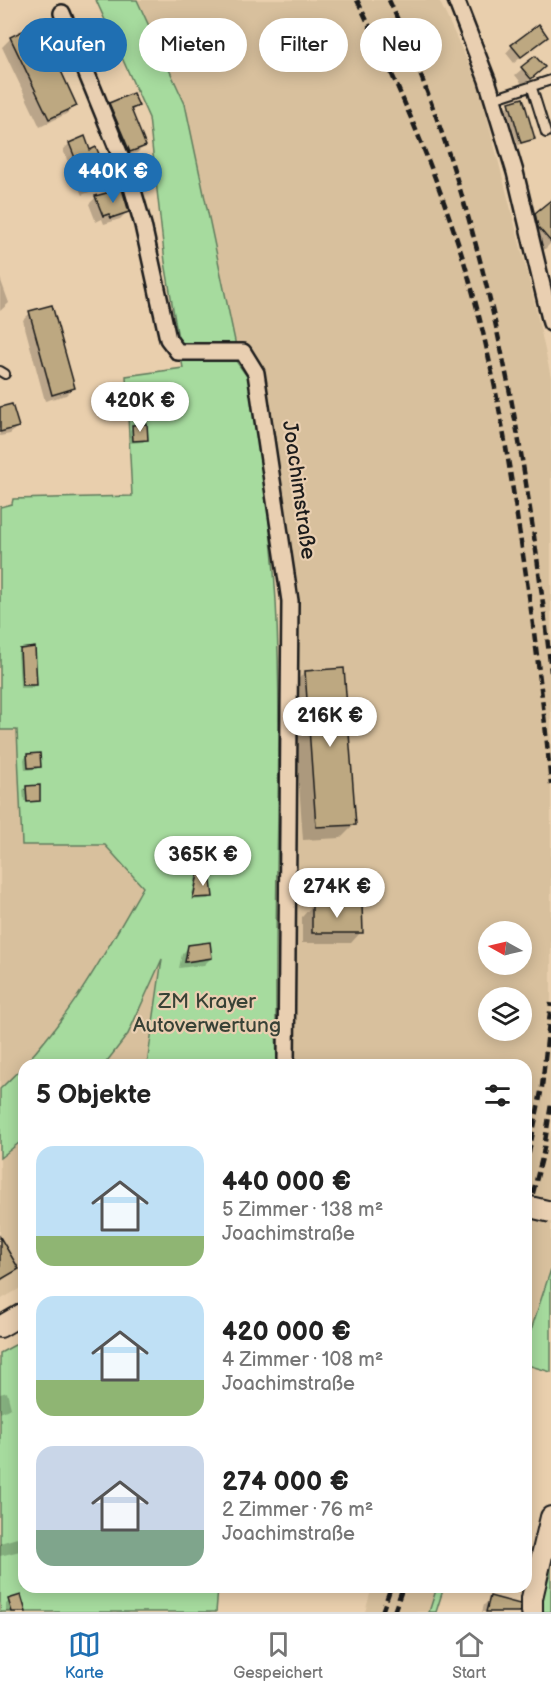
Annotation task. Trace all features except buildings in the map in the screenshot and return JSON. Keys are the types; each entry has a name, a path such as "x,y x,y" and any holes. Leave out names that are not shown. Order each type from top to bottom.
{"street":[{"path":"460,3 544,262 551,323"},
{"name":"Joachimstraße","path":"62,12 129,177 143,225 168,339 178,352 243,352 256,373 290,601 286,1059"},
{"path":"532,1207 551,1212"},
{"path":"0,1326 18,1316"},
{"path":"532,1612 532,1598 551,1517"}],"lane":[{"path":"493,99 551,80"},
{"path":"532,88 546,134"}],"shaded area":[{"path":"137,0 439,0 479,86 531,287 551,377 551,1266 532,1325 532,1059 294,1059 294,603 263,370 255,356 245,346 235,341 185,104 170,72 247,72 247,18 145,18"},
{"path":"17,729 23,845 105,845 144,887 89,982 53,1033 28,1059 18,1059 18,1070 0,1089 0,730"},
{"path":"163,957 148,1059 109,1059 128,1034"},
{"path":"18,1144 18,1290 0,1300 0,1158"},
{"path":"370,1593 435,1593 429,1612 365,1612"}],"green space":[{"name":"ZM Krayer Autoverwertung","path":"96,0 137,0 145,18 139,18 139,72 170,72 185,104 235,341 236,361 249,379 269,517 276,601 279,717 277,1059 148,1059 162,959 128,1034 109,1059 29,1059 79,994 143,887 105,845 22,845 17,730 0,730 0,507 12,504 13,499 132,496 126,376 183,368 165,262 149,118 127,69 127,18 104,18"},
{"path":"18,1071 18,1144 0,1158 0,1089"},
{"path":"551,1269 551,1372 532,1366 532,1327"},
{"path":"18,1343 18,1593 218,1593 216,1612 0,1612 0,1353"},
{"path":"551,1551 551,1612 544,1612 539,1600"},
{"path":"435,1593 442,1593 436,1612 429,1612"}],"railway":[{"path":"357,0 388,65 430,164 465,265 482,329 502,425 523,556 541,686 551,785"},
{"path":"389,0 422,80 451,162 476,245 497,329 529,500 551,672"},
{"path":"532,1137 542,1087 551,1003"},
{"path":"532,1197 543,1154 551,1104"},
{"path":"382,1612 389,1593"},
{"path":"394,1612 401,1593"}]}
